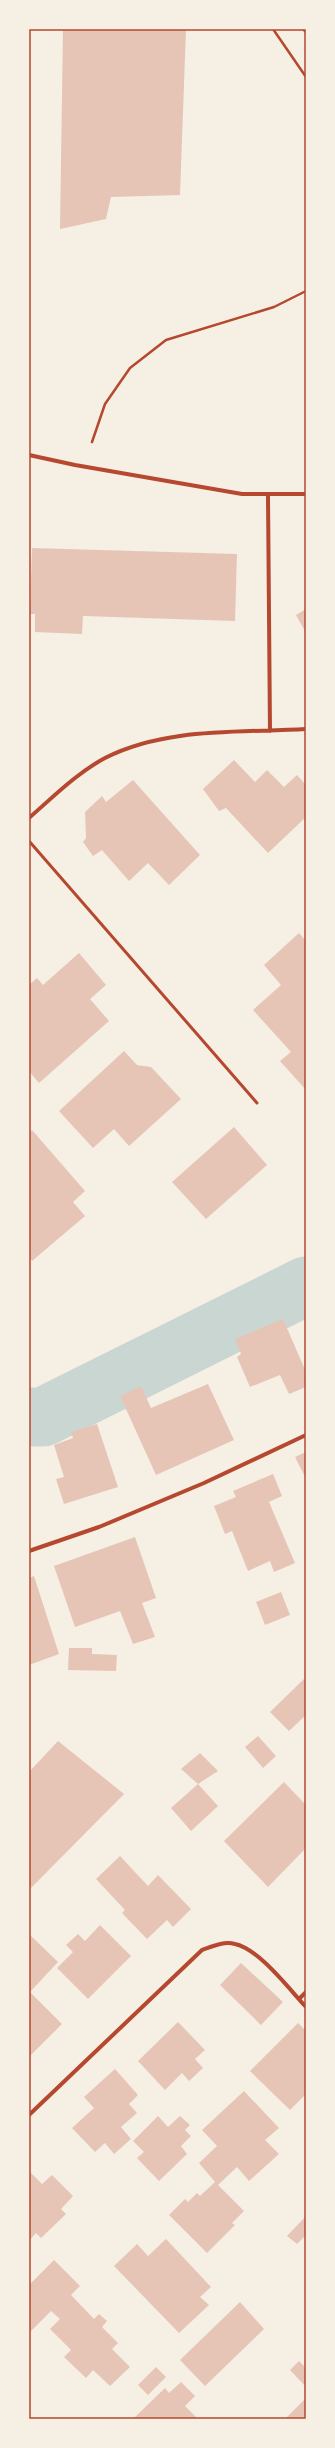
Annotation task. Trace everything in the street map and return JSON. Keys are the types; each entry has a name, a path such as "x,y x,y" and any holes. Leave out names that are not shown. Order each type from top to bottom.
{"street":[{"path":"29,455 75,465 242,494 268,496 306,494"},
{"path":"268,496 270,731"},
{"path":"29,818 85,770 131,746 162,738 306,730"},
{"path":"29,1551 99,1527 204,1483 306,1435"},
{"path":"29,2115 188,1961 202,1950 219,1944 234,1943 250,1950 306,2007"},
{"path":"299,1999 306,1992"}],"lane":[{"path":"29,841 257,1103"}],"path":[{"path":"273,29 306,77"},
{"path":"92,442 105,404 130,368 166,340 274,307 306,291"}],"building":[{"path":"63,29 186,29 180,195 111,197 106,219 60,229"},
{"path":"32,548 237,554 235,621 83,616 82,634 35,632 35,614 30,614"},
{"path":"306,609 306,633 296,615"},
{"path":"234,760 255,782 267,770 284,787 297,775 306,785 306,817 268,853 226,808 219,811 203,789"},
{"path":"133,780 200,855 169,885 148,863 129,881 102,850 93,856 83,842 86,838 85,812 102,796 106,802"},
{"path":"299,933 306,941 306,1090 280,1061 291,1052 253,1010 281,985 264,965"},
{"path":"79,953 106,985 90,999 109,1021 39,1083 29,1071 29,985 37,978 43,985"},
{"path":"124,1051 137,1065 151,1067 181,1099 129,1146 114,1129 93,1148 59,1111"},
{"path":"234,1127 267,1165 206,1219 172,1182"},
{"path":"32,1130 85,1191 73,1202 85,1216 32,1261 29,1257 29,1133"},
{"path":"283,1319 306,1372 306,1387 289,1394 280,1375 250,1387 237,1357 241,1354 235,1339"},
{"path":"208,1384 234,1440 156,1475 120,1396 141,1386 151,1408"},
{"path":"97,1424 118,1487 64,1504 56,1479 64,1477 54,1445 73,1438 71,1432"},
{"path":"306,1452 306,1479 295,1457"},
{"path":"273,1474 282,1496 269,1502 295,1563 274,1572 270,1561 248,1571 232,1531 225,1534 214,1506 236,1497 233,1491"},
{"path":"135,1537 156,1598 142,1603 155,1637 133,1644 120,1611 75,1627 54,1566"},
{"path":"34,1576 59,1654 29,1665 29,1578"},
{"path":"281,1592 290,1615 265,1625 256,1602"},
{"path":"69,1648 92,1648 92,1654 117,1655 116,1671 68,1670"},
{"path":"306,1677 306,1715 289,1731 270,1712"},
{"path":"258,1736 276,1756 263,1768 245,1747"},
{"path":"58,1741 124,1794 29,1890 29,1772"},
{"path":"200,1753 218,1771 198,1784 181,1769"},
{"path":"284,1782 306,1805 306,1848 268,1887 224,1841"},
{"path":"198,1784 218,1806 191,1831 171,1808"},
{"path":"120,1856 148,1886 158,1875 191,1909 173,1927 167,1920 147,1939 122,1913 125,1910 96,1879"},
{"path":"100,1925 131,1956 88,1999 57,1968 73,1952 66,1945 78,1934 85,1941"},
{"path":"29,1934 58,1962 30,1992 62,2024 29,2057"},
{"path":"241,1963 283,2002 261,2025 220,1985"},
{"path":"178,2022 205,2050 195,2059 203,2068 189,2081 182,2073 165,2090 138,2061"},
{"path":"298,2023 306,2031 306,2094 290,2110 250,2071"},
{"path":"115,2069 138,2095 129,2104 137,2113 121,2127 131,2139 114,2154 105,2143 95,2152 72,2128 94,2108 84,2097"},
{"path":"244,2091 279,2128 265,2140 279,2154 249,2181 237,2167 218,2185 244,2211 232,2223 235,2225 207,2253 169,2215 185,2199 188,2202 197,2193 200,2196 215,2182 199,2163 217,2146 202,2130"},
{"path":"158,2116 168,2127 180,2116 190,2125 185,2130 191,2136 181,2146 187,2154 159,2181 137,2158 144,2152 133,2141"},
{"path":"29,2171 42,2184 52,2175 73,2196 61,2209 66,2214 41,2238 36,2233 29,2241"},
{"path":"306,2216 306,2235 297,2244 287,2236"},
{"path":"166,2239 211,2287 200,2297 209,2305 179,2333 114,2266 137,2244 148,2256"},
{"path":"54,2260 80,2286 71,2295 94,2319 99,2314 107,2321 102,2327 118,2343 112,2349 130,2367 110,2386 93,2370 86,2378 64,2357 71,2350 50,2329 60,2319 51,2311 29,2333 29,2285"},
{"path":"240,2302 264,2329 205,2386 180,2360"},
{"path":"299,2361 306,2368 306,2387 290,2370"},
{"path":"156,2367 166,2377 148,2395 138,2385"},
{"path":"181,2382 195,2396 185,2406 198,2419 133,2419 165,2388 169,2393"},
{"path":"306,2398 306,2419 285,2419"}],"waterway":[{"path":"29,1417 43,1417 306,1286"}]}
